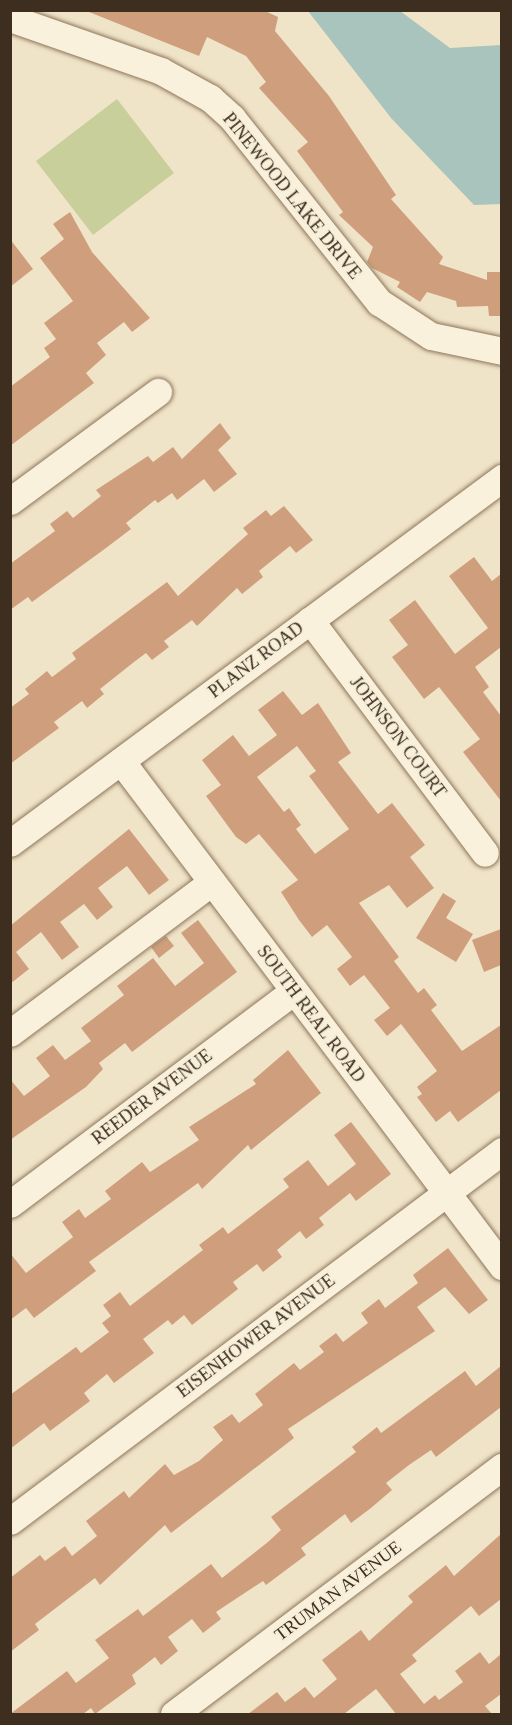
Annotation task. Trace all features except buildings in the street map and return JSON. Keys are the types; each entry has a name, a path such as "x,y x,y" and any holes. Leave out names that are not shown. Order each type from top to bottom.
{"street":[{"name":"PINEWOOD LAKE DRIVE","path":"10,18 161,71 210,98 232,118 379,302 431,336 501,351"},
{"path":"10,501 158,392"},
{"name":"PLANZ ROAD","path":"10,843 500,482"},
{"name":"JOHNSON COURT","path":"310,620 485,853"},
{"name":"SOUTH REAL ROAD","path":"121,761 501,1266"},
{"path":"10,1034 212,882"},
{"name":"REEDER AVENUE","path":"10,1204 294,991"},
{"name":"EISENHOWER AVENUE","path":"10,1521 501,1151"},
{"name":"TRUMAN AVENUE","path":"174,1714 501,1467"}],"green space":[{"path":"117,99 174,173 93,235 36,161"}],"water":[{"path":"308,11 400,11 450,48 501,45 501,204 474,205 391,118"}]}
